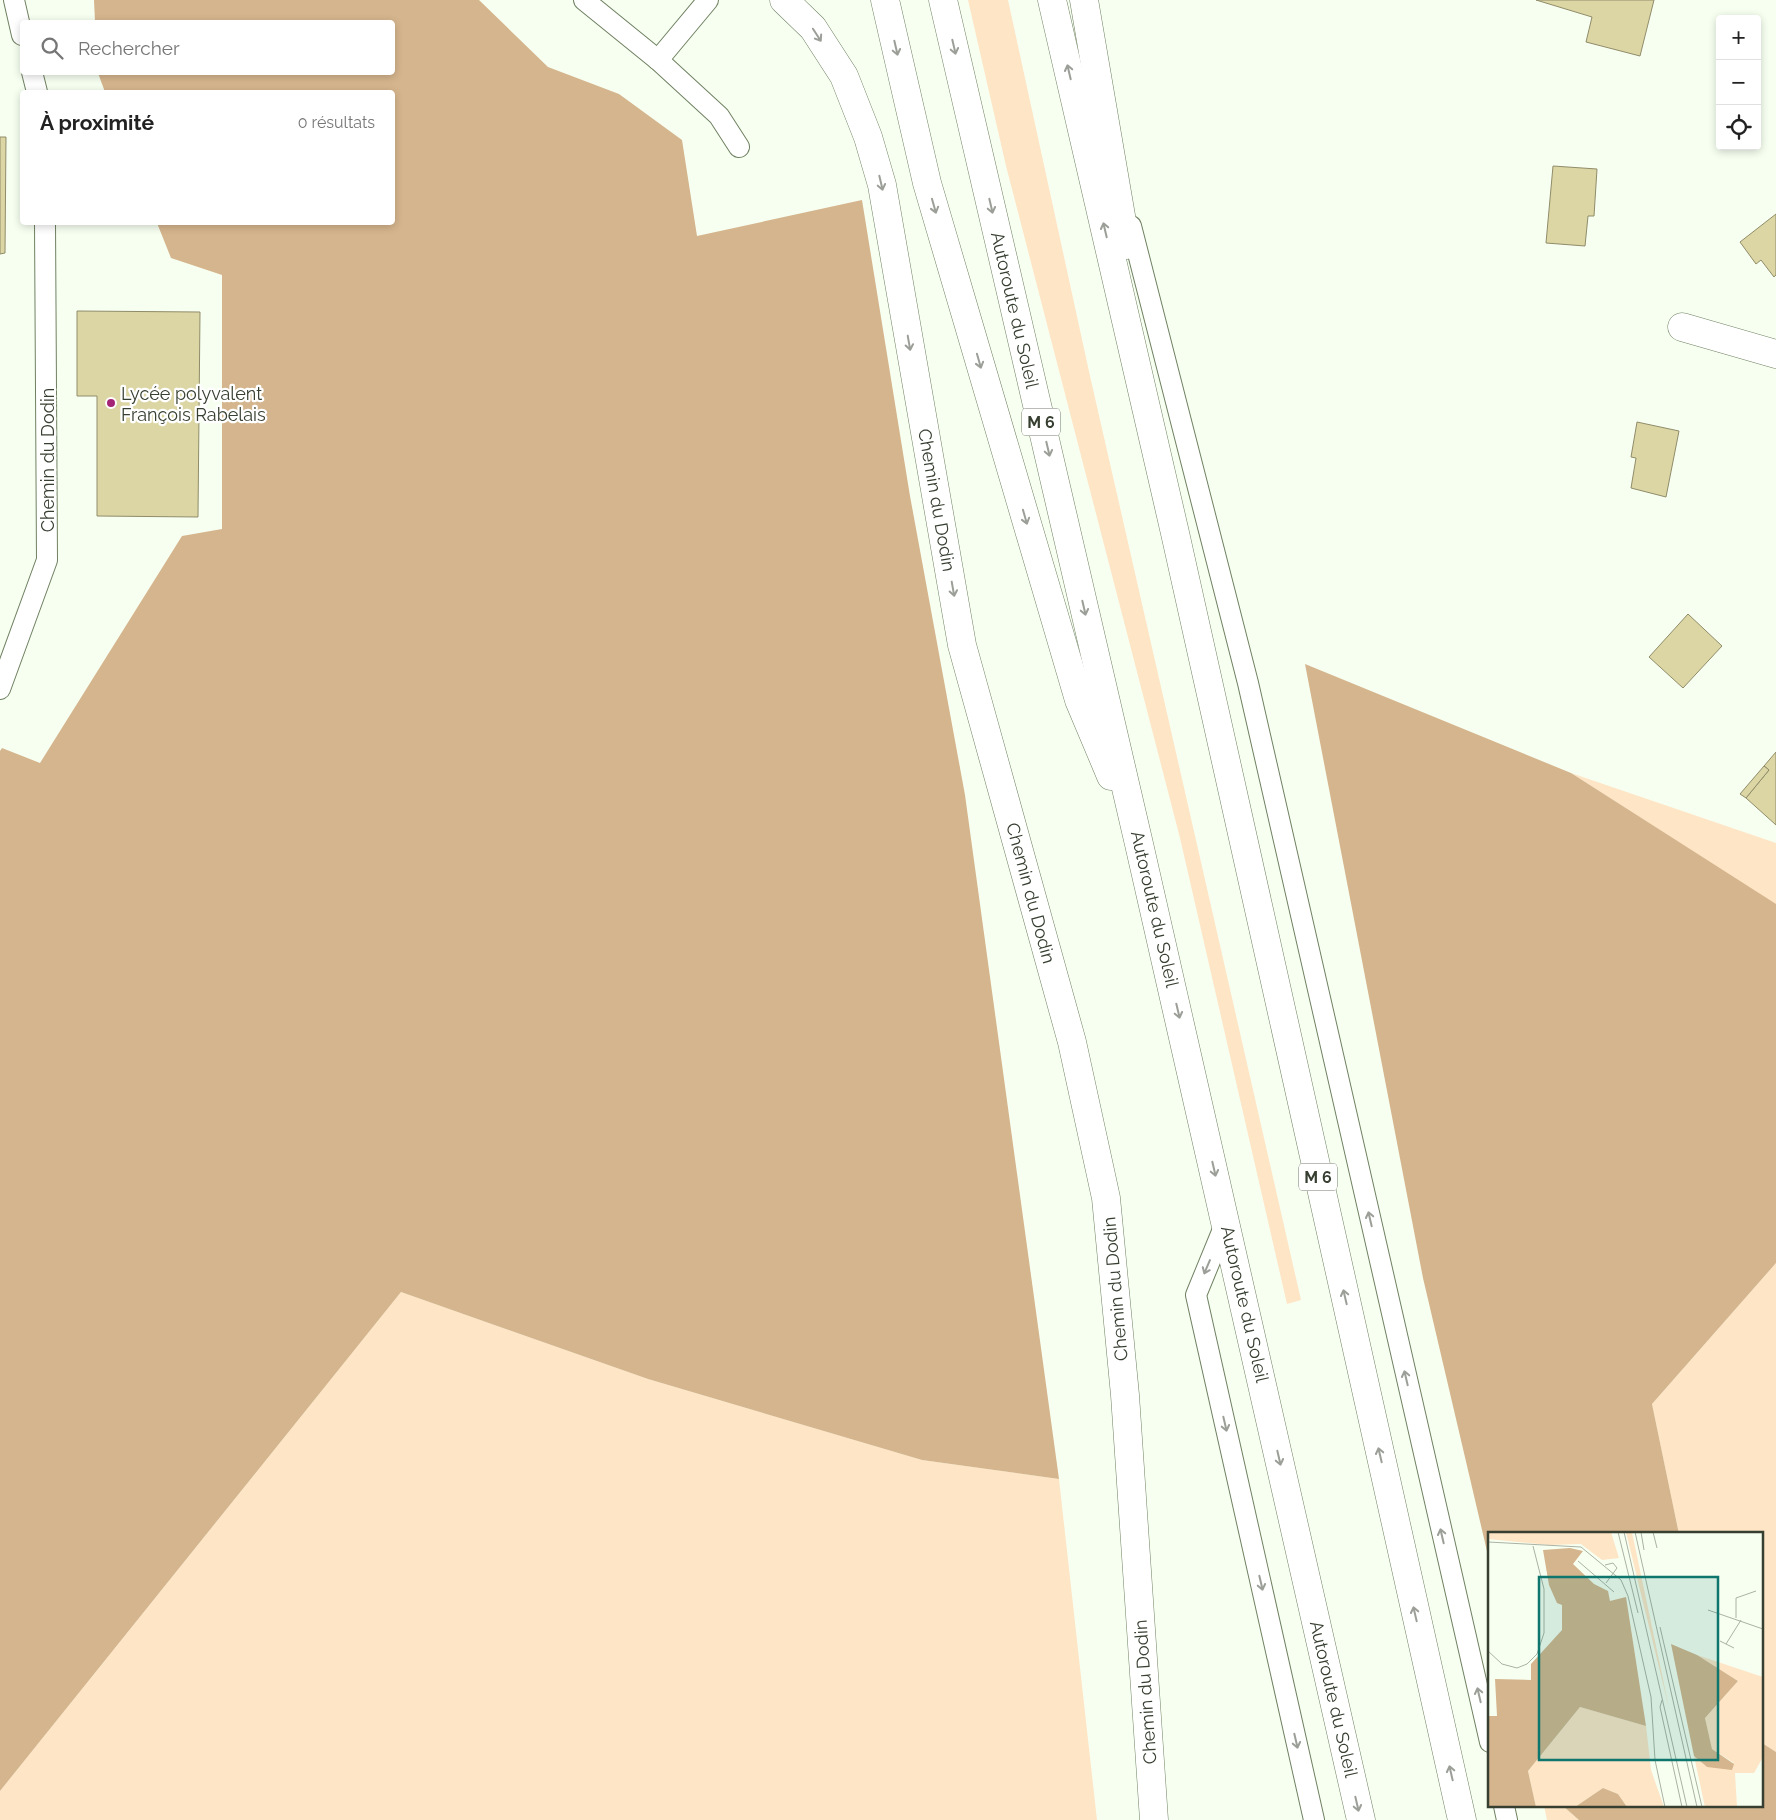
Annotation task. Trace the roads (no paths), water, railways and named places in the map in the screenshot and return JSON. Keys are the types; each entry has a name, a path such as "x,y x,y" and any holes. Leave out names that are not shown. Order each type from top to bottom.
{"main road":[{"name":"Chemin du Dodin","path":"784,0 813,28 844,76 868,136 882,185 962,645 1072,1042 1106,1198 1125,1395 1154,1820"},
{"path":"885,0 927,183 1079,700 1140,844"},
{"name":"Autoroute du Soleil","path":"943,0 1140,844 1361,1820"},
{"name":"M 6","path":"1052,0 1175,533 1462,1820"},
{"path":"1084,0 1175,533"},
{"path":"1682,327 1776,354"}],"lane":[{"path":"14,0 20,26"},
{"path":"584,0 658,60 720,116 740,147"},
{"path":"658,60 708,0"},
{"path":"33,75 36,90"},
{"path":"1106,126 1248,683 1488,1733"},
{"name":"Chemin du Dodin","path":"0,689 48,560 46,225"},
{"path":"1226,1222 1196,1295 1314,1820"}],"place":[{"name":"Lycée polyvalent François Rabelais","path":"111,403"}]}
